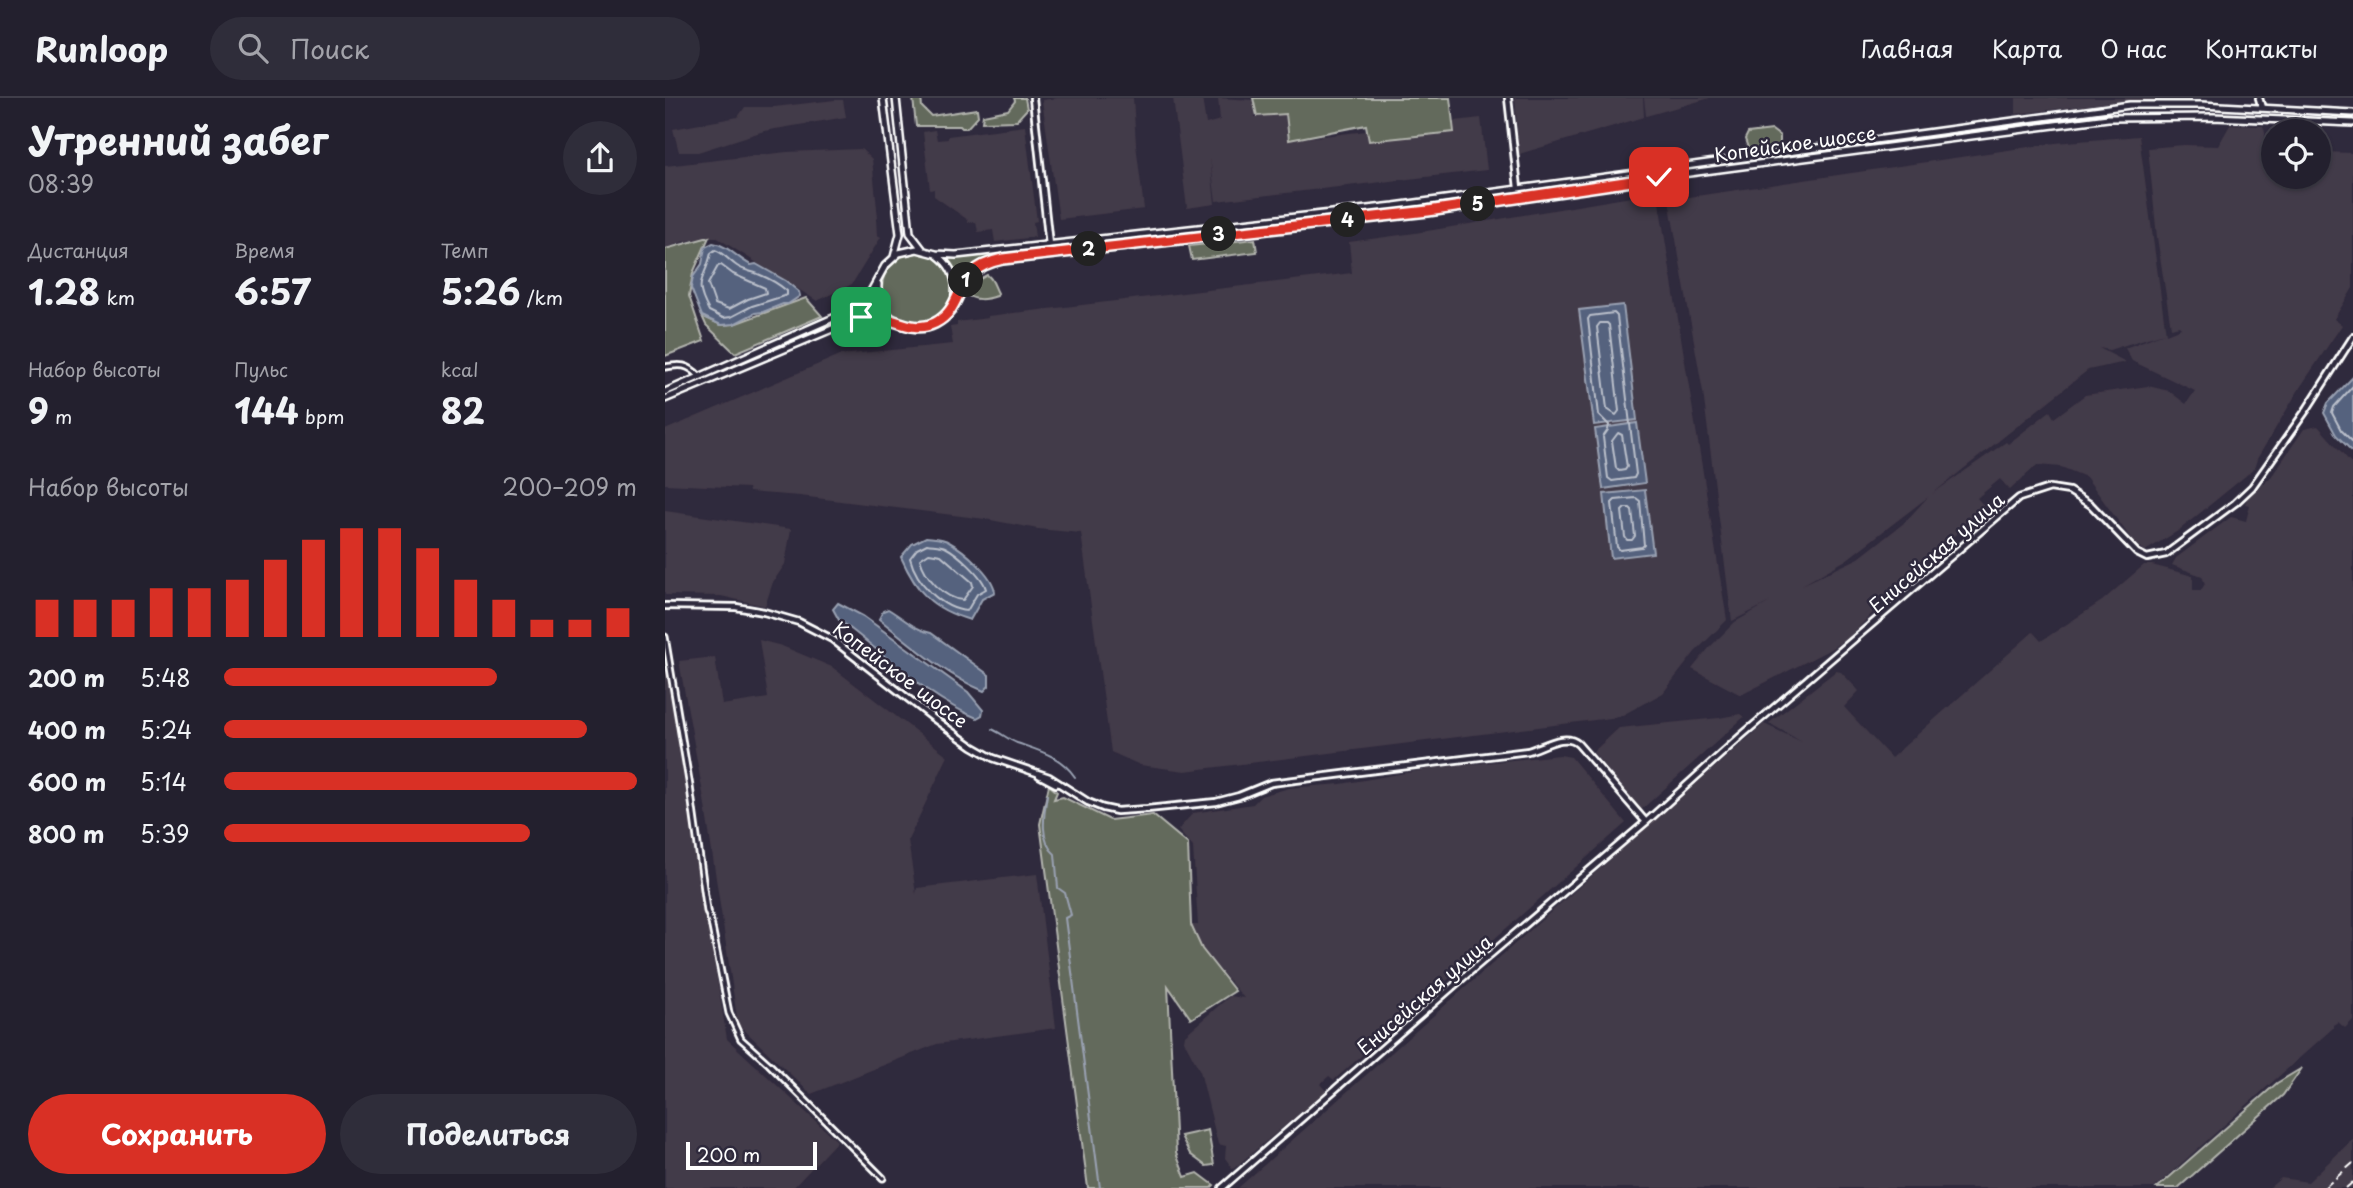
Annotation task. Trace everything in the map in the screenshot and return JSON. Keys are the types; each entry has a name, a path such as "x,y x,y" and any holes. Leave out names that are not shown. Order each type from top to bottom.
{"main road":[{"path":"883,98 900,234 894,257"},
{"path":"896,98 910,233 923,250"},
{"name":"Копейское шоссе","path":"923,250 956,255 1394,206 2130,105 2201,105 2353,113"},
{"path":"2262,108 2266,119"},
{"name":"Копейское шоссе","path":"665,399 861,317 874,316 893,319 905,326 925,326 941,319 975,270 984,264 1003,259 1428,211 2108,118 2161,116 2261,120"},
{"path":"887,122 898,121"},
{"name":"Копейское шоссе","path":"2331,122 2353,123"},
{"path":"1832,145 1833,154"},
{"path":"1802,149 1804,158"},
{"path":"1518,188 1520,197"},
{"path":"665,392 849,311 864,300 885,266 894,257 905,251 923,250"},
{"path":"936,254 945,261 954,276 956,288 952,304"},
{"path":"879,277 880,300 893,319"}],"street":[{"path":"1033,98 1049,244"},
{"path":"1508,98 1518,188"},
{"path":"2259,98 2262,108"},
{"name":"Енисейская улица","path":"1222,1188 2019,498 2050,488 2069,491 2091,505 2137,553 2147,558 2162,555 2179,545 2252,487 2301,418 2353,337"},
{"path":"665,367 679,364 691,368 700,377"},
{"name":"Копейское шоссе","path":"665,606 736,607 799,622 832,639 972,746 993,758 1049,777 1088,802 1117,811 1227,800 1271,783 1528,751 1565,738 1577,744 1646,822"},
{"path":"665,637 707,911 729,1013 741,1039 883,1178"}],"shaded area":[{"path":"1133,98 1144,209 1059,219 1042,100"},
{"path":"1173,98 1202,98 1206,124 1220,120 1218,98 1254,100 1255,117 1285,114 1288,140 1481,118 1487,170 1216,201 1210,157 1215,204 1187,208"},
{"path":"1515,98 1643,98 1644,117 1519,154"},
{"path":"1644,98 1710,98 1646,116"},
{"path":"2016,98 2179,99 2116,102 2016,114"},
{"path":"843,100 846,117 764,131 698,152 679,152 673,129 738,117 745,107 774,107"},
{"path":"2230,125 2261,126 2261,189 2331,189 2331,152 2353,153 2353,288 2334,319 2342,325 2301,386 2257,459 2254,469 2178,531 2145,551 2132,540 2086,477 2061,467 2037,465 2010,490 2000,479 1977,498 1986,508 1916,569 1848,638 1827,651 1741,695 1692,669 1735,622 1770,602 1732,621 1703,392 1669,200 2055,143 2139,136 2166,334 2181,328 2171,328 2157,237 2148,148 2218,146","holes":["2164,333 2125,348 2132,361 2195,391 2186,404 2169,391 2148,386 2085,395 2054,418 2050,411 2008,444 2006,442 1932,494 2088,370 2126,362 2099,348 2109,350","1928,497 1904,523 1859,558 1802,585 1846,560"]},
{"path":"1025,126 1037,221 1033,222 1035,237 995,242 993,230 978,232 976,222 968,222 934,196 934,189 930,190 923,132 935,130 937,140 948,139 948,136"},
{"path":"861,149 872,159 878,218 877,235 881,237 852,284 817,301 716,237 685,241 665,248 665,166 787,152"},
{"path":"1637,196 1639,200 1658,196 1727,620 1695,652 1663,693 1619,717 1185,771 1140,765 1111,752 1081,533 800,496 749,492 748,488 665,484 665,430 840,355 953,344 950,327 957,326 957,322 988,316 1352,273 1349,242"},
{"path":"2318,426 2353,465 2353,1020 2345,1028 2338,1022 2333,1025 2333,1028 2154,1188 1238,1188 1764,724 1802,742 1769,723 1836,671 1841,672 1859,691 1844,707 1891,758 2033,632 2041,641 2102,601 2144,565 2193,576 2193,590 2201,590 2205,584 2202,576 2172,565 2176,558 2231,517 2246,521 2250,505 2245,504 2248,497 2271,477 2304,429"},
{"path":"665,511 791,529 785,564 773,582 765,606 721,596 665,595"},
{"path":"759,640 782,646 832,667 948,756 908,840 916,894 917,888 1037,874 1056,1028 937,1044 811,1094 738,1024 704,799 679,661 715,657 722,705 768,698"},
{"path":"665,663 727,1039 837,1141 793,1188 665,1188"},
{"path":"1740,714 1744,717 1641,810 1593,752 1619,728"},
{"path":"1560,755 1571,757 1626,823 1334,1080 1329,1076 1320,1084 1326,1091 1233,1169 1225,1158 1226,1146 1218,1144 1200,1071 1184,1041 1185,1035 1230,996 1244,998 1203,950 1191,925 1198,925 1193,847 1178,830 1193,813 1253,804 1261,796 1289,788 1341,784 1434,768"},
{"path":"2353,1139 2353,1188 2269,1188 2281,1178 2308,1182"}],"green space":[{"path":"913,98 921,98 922,107 931,116 977,109 978,116 967,128 916,126"},
{"path":"1014,98 1025,98 1027,109 1016,121 982,122 983,115 1008,110 1015,101"},
{"path":"1253,98 1450,98 1454,132 1369,141 1366,125 1289,140 1286,114 1257,116"},
{"path":"1772,130 1780,136 1780,146 1749,151 1745,139 1748,133"},
{"path":"1492,196 1448,205 1004,255 1004,253"},
{"path":"709,237 693,273 689,296 704,341 665,356 665,249"},
{"path":"1255,239 1257,252 1192,260 1189,246"},
{"path":"917,253 942,263 952,288 942,313 917,323 892,313 882,288 892,263"},
{"path":"1001,254 975,265 958,285 957,275 947,259"},
{"path":"987,275 994,283 997,296 980,299 965,294 967,286"},
{"path":"806,298 822,316 735,353 706,325 702,316 721,325 734,324"},
{"path":"1049,785 1057,792 1054,799 1063,797 1110,820 1153,815 1188,844 1191,925 1202,949 1235,991 1191,1019 1168,986 1176,1153 1185,1177 1198,1173 1214,1185 1211,1188 1088,1188 1040,824"},
{"path":"2302,1068 2283,1095 2178,1188 2157,1188 2277,1083"},
{"path":"1208,1130 1214,1165 1206,1166 1190,1154 1181,1136"}],"water":[{"path":"713,243 786,281 800,296 788,304 755,313 734,324 721,325 702,316 691,288 693,277 702,264 705,247"},
{"path":"1623,305 1637,420 1594,425 1579,310"},
{"path":"2353,377 2353,452 2336,435 2324,413 2328,403"},
{"path":"1637,423 1645,483 1603,489 1595,429"},
{"path":"1645,490 1653,553 1611,558 1604,494"},
{"path":"926,537 947,541 962,551 984,571 993,585 995,592 982,599 970,620 945,611 927,598 907,570 901,557 912,544"},
{"path":"838,603 863,616 968,692 983,710 982,715 977,718 959,709 906,674 839,620 833,609"},
{"path":"888,609 914,626 931,633 989,675 989,686 984,691 956,677 929,658 879,619 883,611"}],"waterway":[{"path":"992,729 1014,742 1057,759 1075,777"},
{"path":"1047,795 1045,835 1055,854 1058,888 1065,893 1071,915 1065,918 1100,1188"}],"railway":[{"path":"2324,1188 2353,1163"},
{"path":"2346,1188 2353,1182"}],"route":[{"path":"861,317 893,319 912,327 932,324 949,310 970,274 984,264 1003,259 1428,211 1659,177"}]}
